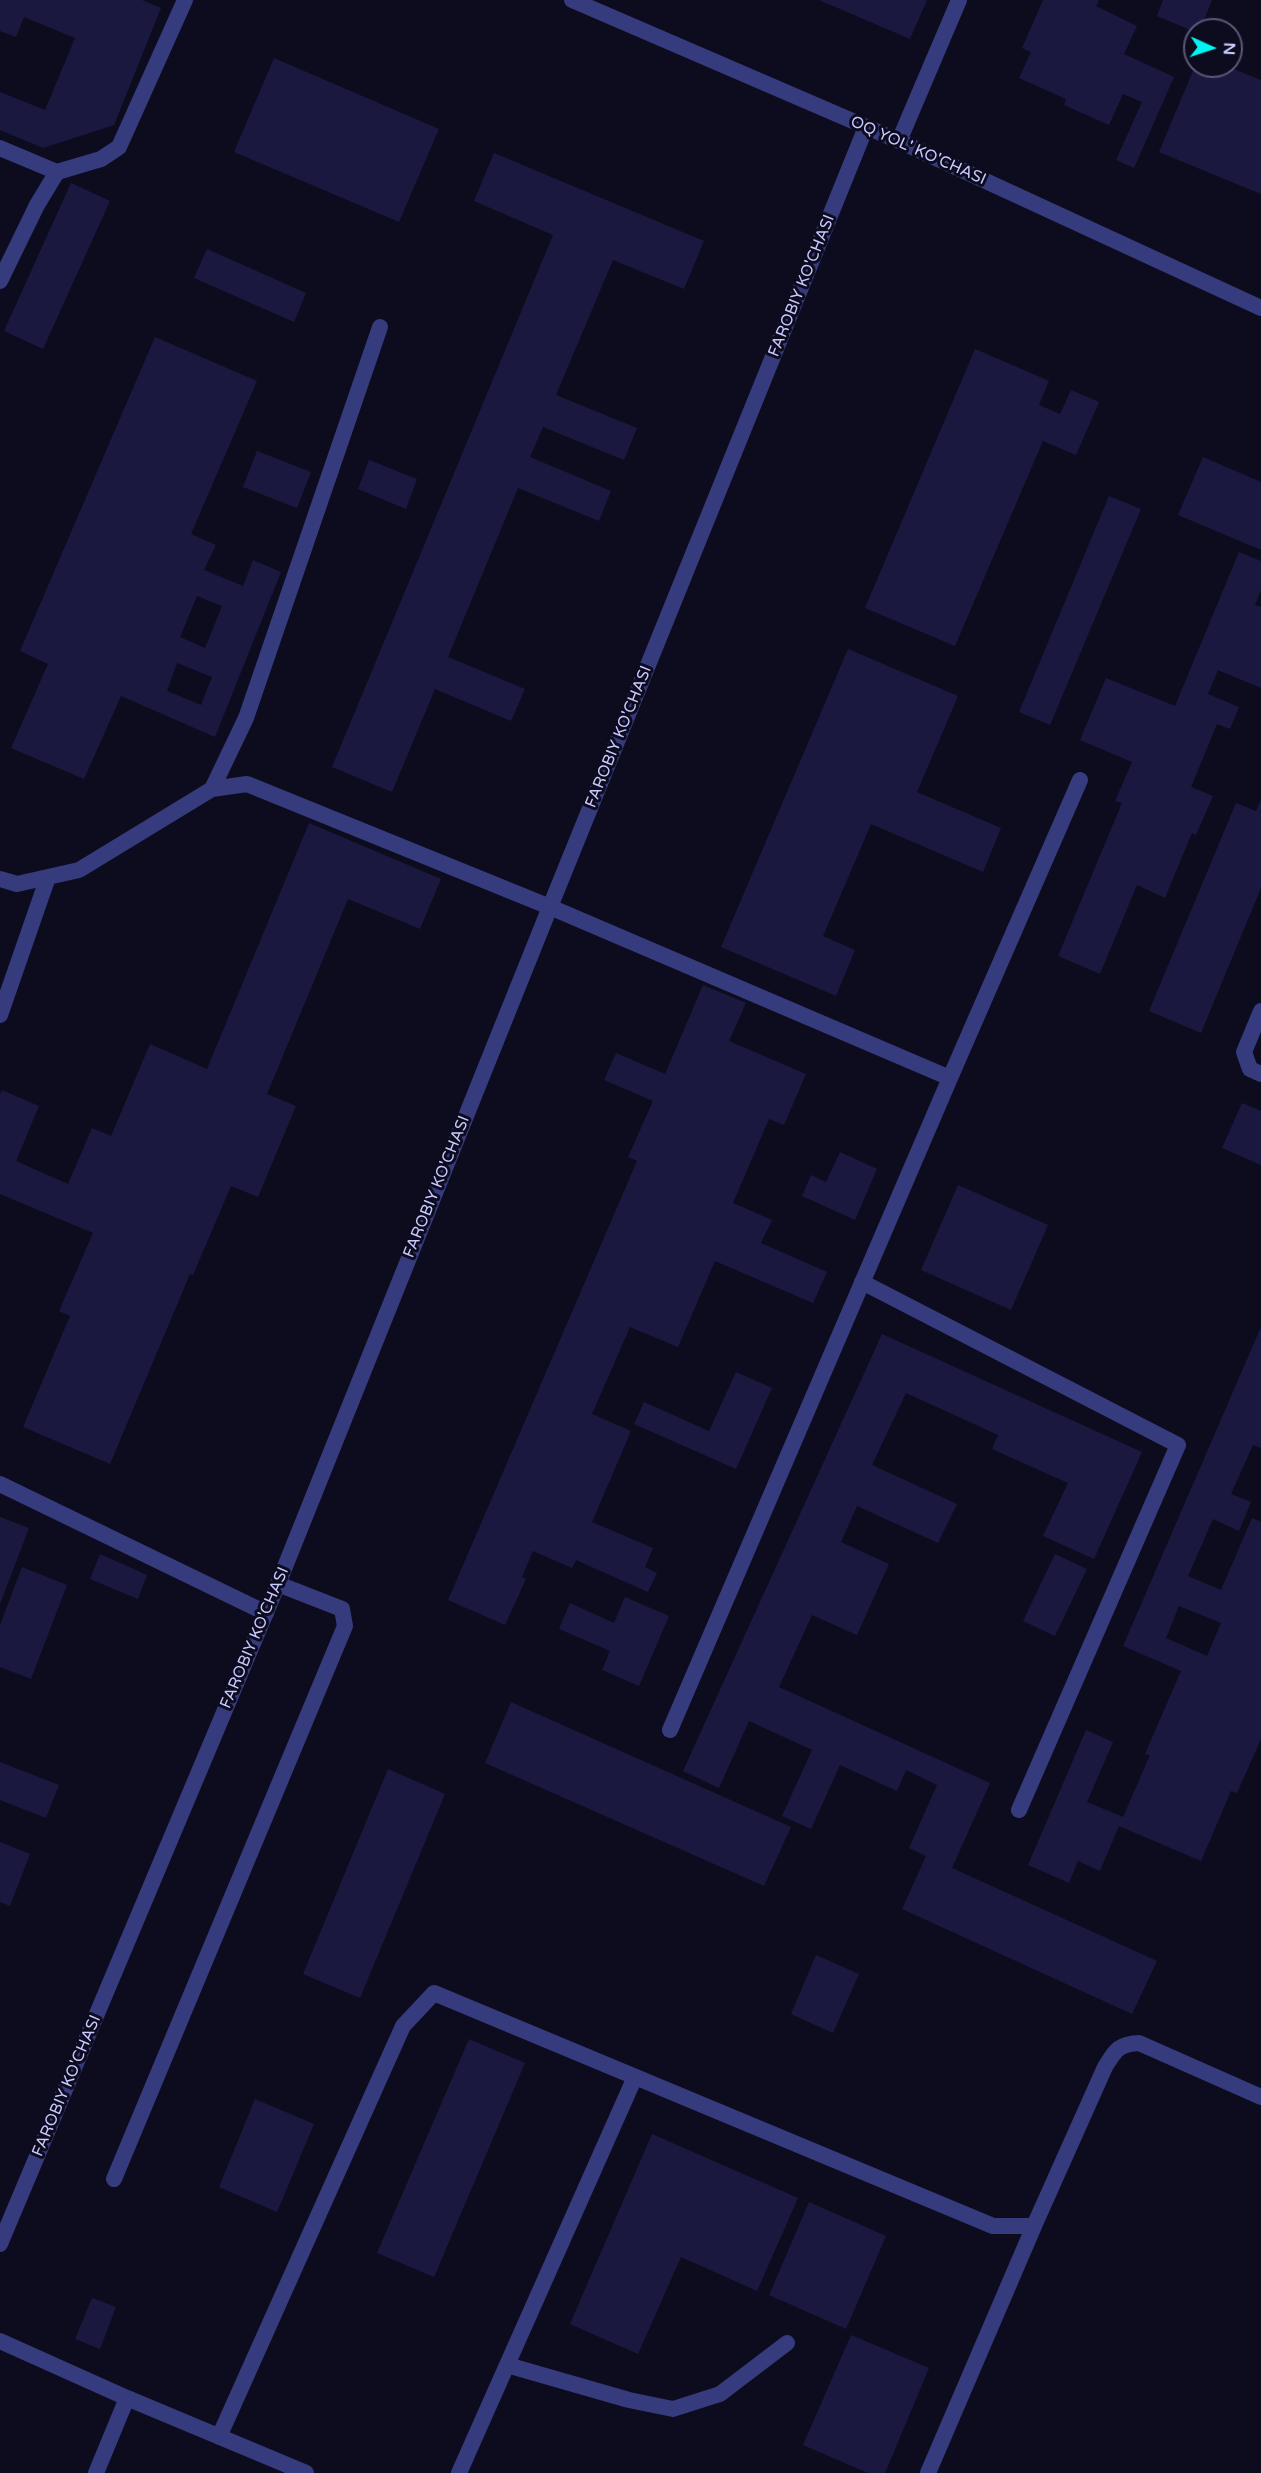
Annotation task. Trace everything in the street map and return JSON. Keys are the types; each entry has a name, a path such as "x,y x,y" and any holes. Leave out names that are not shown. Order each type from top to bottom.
{"street":[{"path":"0,148 57,172 101,159 119,147 185,0"},
{"name":"OQ YOL' KO'CHASI","path":"572,0 899,141 1261,308"},
{"path":"899,141 959,0"},
{"name":"FAROBIY KO'CHASI","path":"0,2244 278,1584 866,128"},
{"path":"0,281 37,204 57,172"},
{"path":"212,789 246,718 380,327"},
{"path":"670,1730 1080,780"},
{"path":"0,879 17,884 79,870 212,789 247,783 550,907 950,1078"},
{"path":"0,1016 48,877"},
{"path":"1261,1011 1244,1052 1250,1069 1261,1074"},
{"path":"862,1282 1178,1445 1019,1810"},
{"path":"0,1484 266,1613"},
{"path":"114,2179 345,1626 342,1609 278,1584"},
{"path":"219,2437 403,2026 434,1993 993,2226 1034,2226"},
{"path":"928,2473 1034,2226 1105,2067 1116,2051 1125,2044 1139,2043 1261,2097"},
{"path":"459,2473 635,2077"},
{"path":"0,2341 127,2398 306,2473"},
{"path":"507,2364 629,2400 673,2409 720,2394 787,2343"},
{"path":"96,2473 127,2398"}],"building":[{"path":"0,0 142,0 161,8 114,125 43,148 0,130 0,92 45,110 75,38 24,17 16,37 0,31"},
{"path":"819,0 927,0 910,39"},
{"path":"1043,0 1099,0 1096,6 1137,26 1124,54 1174,77 1134,168 1116,160 1142,102 1123,94 1109,125 1064,105 1066,99 1019,78 1031,52 1022,48"},
{"path":"1163,0 1212,0 1205,18 1183,18 1183,27 1157,16"},
{"path":"274,58 439,129 399,222 234,152"},
{"path":"1243,73 1261,80 1261,194 1159,152 1190,78 1243,78"},
{"path":"494,153 704,241 684,289 613,260 556,395 637,428 624,460 543,427 530,457 611,491 599,521 518,488 448,657 525,689 511,721 435,689 392,792 332,767 553,235 474,201"},
{"path":"71,183 110,201 43,349 4,331"},
{"path":"207,249 306,293 294,322 194,278"},
{"path":"155,337 257,381 191,534 216,545 204,570 243,586 253,560 281,572 215,737 121,696 84,779 11,748 48,664 20,651","holes":["197,596 222,606 205,648 180,637","177,663 212,677 201,705 167,691"]},
{"path":"975,349 1049,381 1039,405 1060,414 1071,390 1099,402 1076,455 1043,441 955,646 865,608"},
{"path":"257,451 311,472 297,508 243,487"},
{"path":"1203,457 1261,482 1261,550 1178,515"},
{"path":"369,460 417,479 406,509 358,489"},
{"path":"1109,496 1141,509 1050,725 1019,712"},
{"path":"1239,552 1261,561 1261,590 1255,605 1261,607 1261,688 1218,670 1208,694 1239,707 1230,729 1217,724 1191,787 1213,796 1196,835 1192,833 1165,898 1137,885 1100,974 1058,956 1122,803 1115,801 1132,762 1080,740 1106,678 1175,706"},
{"path":"848,649 958,696 917,792 1001,828 983,872 871,824 823,936 855,950 836,996 721,947"},
{"path":"1261,800 1261,888 1201,1033 1149,1011 1236,803 1256,811"},
{"path":"309,823 441,879 420,929 348,899 267,1094 296,1106 258,1197 231,1186 193,1275 190,1274 110,1464 23,1427 70,1316 59,1311 93,1233 0,1194 0,1094 2,1090 39,1106 16,1161 68,1184 92,1128 111,1136 150,1044 207,1069"},
{"path":"703,985 746,1003 729,1041 806,1074 784,1125 769,1119 733,1203 772,1220 761,1243 827,1272 813,1303 715,1261 678,1347 630,1327 592,1414 631,1431 592,1522 653,1548 645,1567 657,1573 648,1592 576,1560 572,1568 533,1551 522,1577 526,1579 505,1625 448,1600 637,1161 628,1157 653,1101 604,1080 616,1053 665,1074"},
{"path":"1242,1103 1261,1111 1261,1165 1222,1148"},
{"path":"840,1152 877,1169 855,1220 802,1196 811,1175 826,1182"},
{"path":"958,1185 1048,1225 1011,1310 921,1270"},
{"path":"1261,1327 1261,1448 1253,1445 1231,1494 1251,1502 1239,1531 1213,1519 1188,1576 1221,1590 1252,1518 1261,1522 1261,1739 1237,1793 1231,1791 1201,1861 1119,1826 1100,1871 1078,1861 1069,1883 1028,1865 1086,1730 1113,1742 1087,1802 1123,1817 1150,1755 1145,1754 1181,1671 1123,1646","holes":["1179,1606 1221,1623 1207,1656 1166,1638"]},
{"path":"882,1334 1142,1452 1094,1559 1043,1536 1068,1483 992,1449 998,1435 906,1393 872,1465 957,1504 938,1543 857,1506 841,1542 889,1564 857,1635 812,1615 779,1687 990,1783 952,1868 1157,1961 1132,2014 902,1909 926,1856 909,1848 937,1785 906,1770 897,1791 840,1765 811,1829 782,1816 812,1750 749,1721 719,1788 683,1771"},
{"path":"736,1372 772,1388 736,1469 634,1424 644,1402 709,1431"},
{"path":"0,1517 29,1528 0,1604"},
{"path":"100,1554 147,1575 138,1599 90,1579"},
{"path":"1055,1554 1087,1569 1055,1636 1023,1621"},
{"path":"22,1567 67,1585 31,1679 0,1667 0,1625"},
{"path":"625,1597 669,1616 639,1686 602,1670 610,1651 559,1629 570,1603 614,1623"},
{"path":"511,1702 791,1827 764,1886 485,1763"},
{"path":"0,1762 59,1785 46,1818 0,1800"},
{"path":"388,1769 445,1794 360,1998 303,1974"},
{"path":"0,1842 30,1854 10,1906 0,1902"},
{"path":"816,1955 859,1974 833,2033 791,2014"},
{"path":"469,2039 525,2063 434,2277 377,2253"},
{"path":"255,2099 314,2124 277,2212 219,2187"},
{"path":"652,2134 798,2198 757,2291 681,2257 638,2354 570,2324"},
{"path":"809,2202 886,2236 846,2329 769,2295"},
{"path":"92,2298 116,2307 100,2349 75,2339"},
{"path":"851,2335 929,2368 885,2473 868,2473 803,2445"}]}
